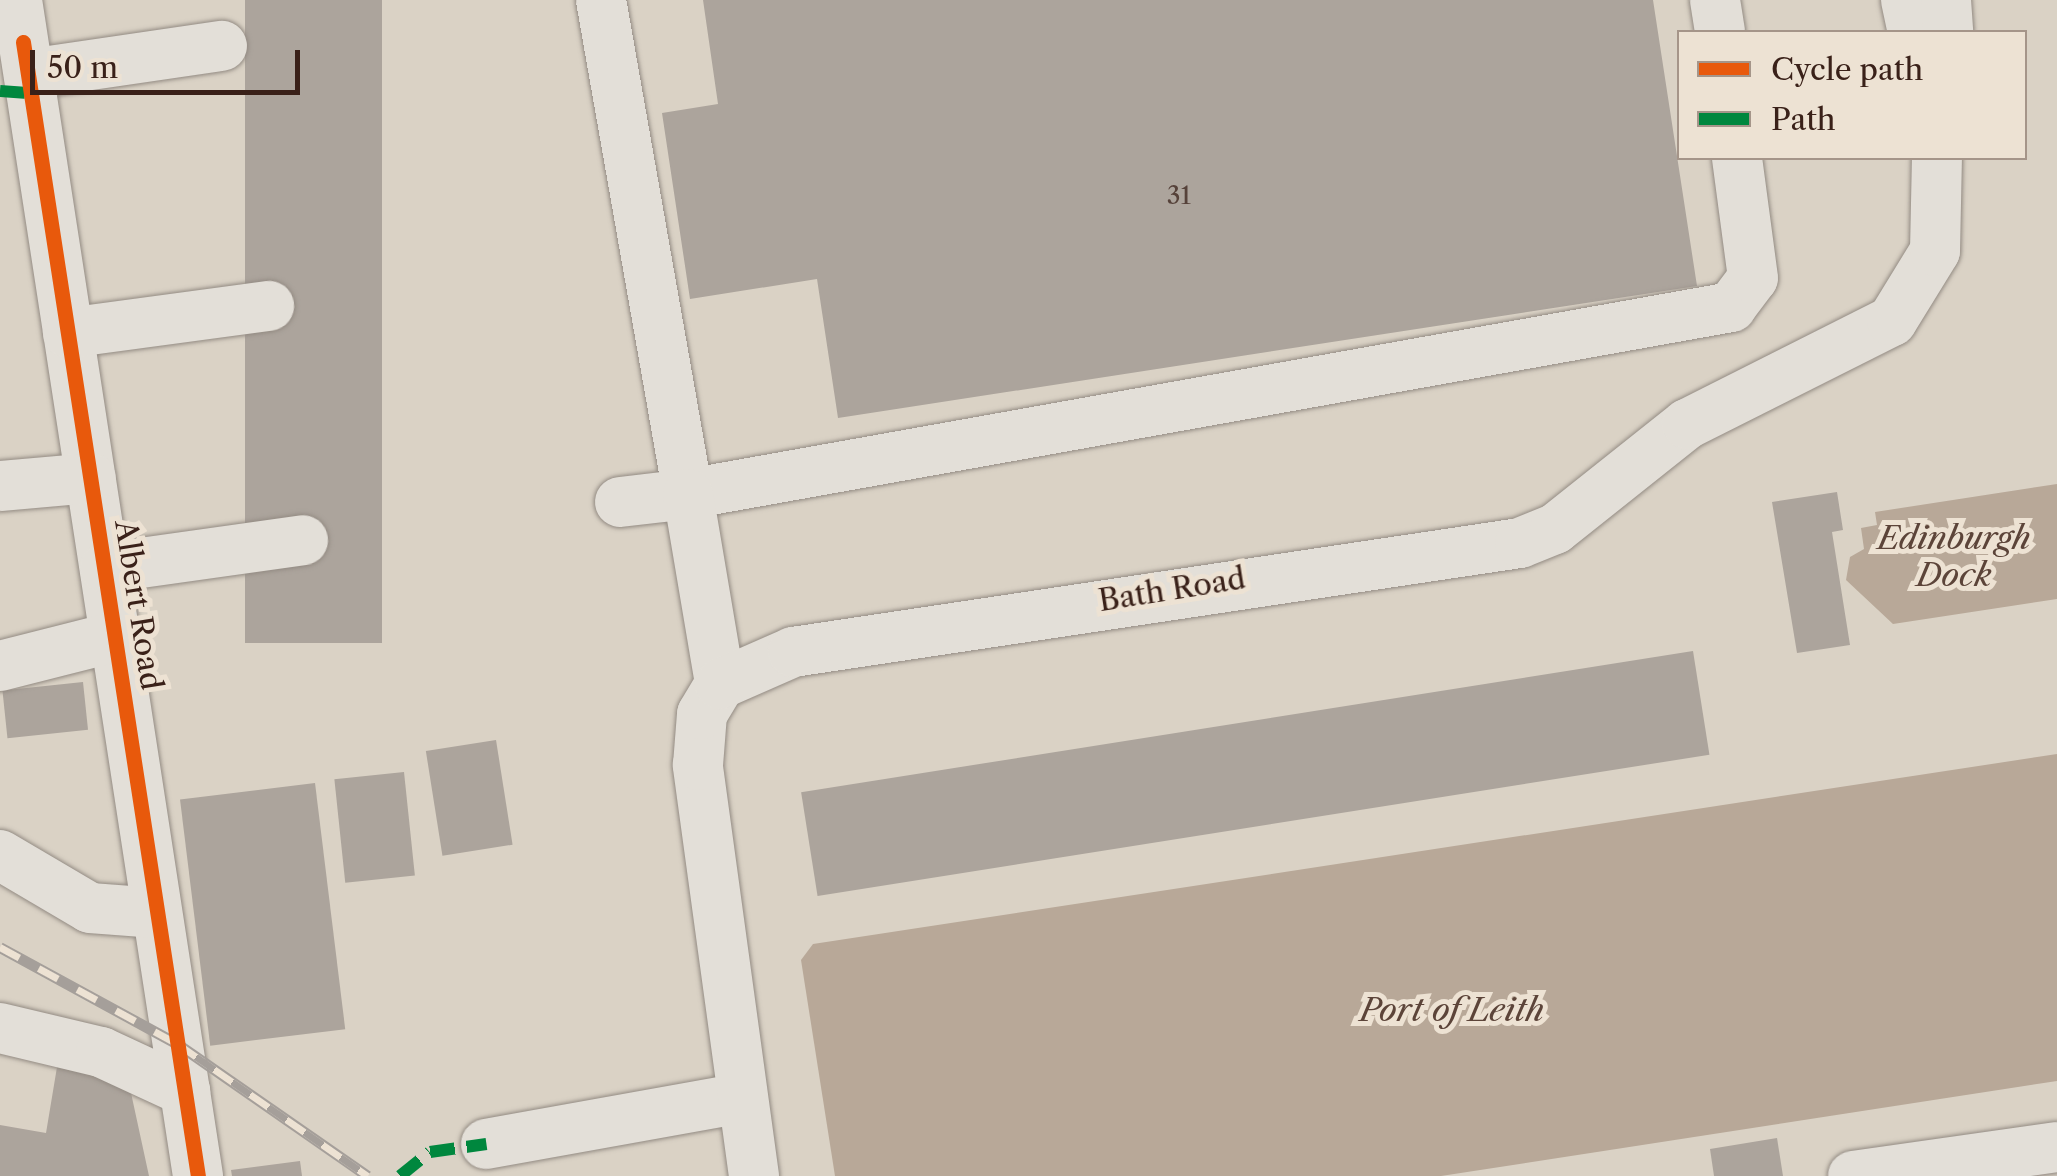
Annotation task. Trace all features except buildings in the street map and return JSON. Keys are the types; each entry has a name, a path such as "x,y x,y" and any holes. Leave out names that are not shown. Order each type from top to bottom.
{"street":[{"path":"601,0 720,684 702,714 698,766 754,1176"},
{"path":"1715,0 1720,30"},
{"path":"1906,0 1912,30"},
{"path":"1946,0 1948,30"},
{"path":"23,39 222,46"},
{"name":"Albert Road","path":"23,39 198,1176"},
{"path":"620,502 688,494 1732,308 1753,278 1736,160"},
{"name":"Bath Road","path":"720,684 793,652 1520,543 1555,529 1687,424 1892,321 1935,250 1937,160"},
{"path":"68,333 269,306"},
{"path":"0,486 91,478"},
{"path":"105,568 303,540"},
{"path":"0,666 116,637"},
{"path":"0,855 90,908 157,913"},
{"path":"0,1028 102,1052 185,1091"},
{"path":"486,1144 742,1098"},
{"path":"1853,1176 2057,1146"}],"water":[{"name":"Edinburgh Dock","path":"2057,484 2057,599 1893,624 1846,580 1850,557 1864,549 1861,528 1877,525 1875,512"},
{"name":"Port of Leith","path":"2057,754 2057,1081 1441,1176 835,1176 801,960 813,944"}],"railway":[{"path":"0,947 178,1044 368,1176"}],"marked path":[{"path":"0,91 31,93"},
{"path":"400,1176 430,1152 486,1144"}],"cycle path":[{"path":"23,42 198,1176"}]}
